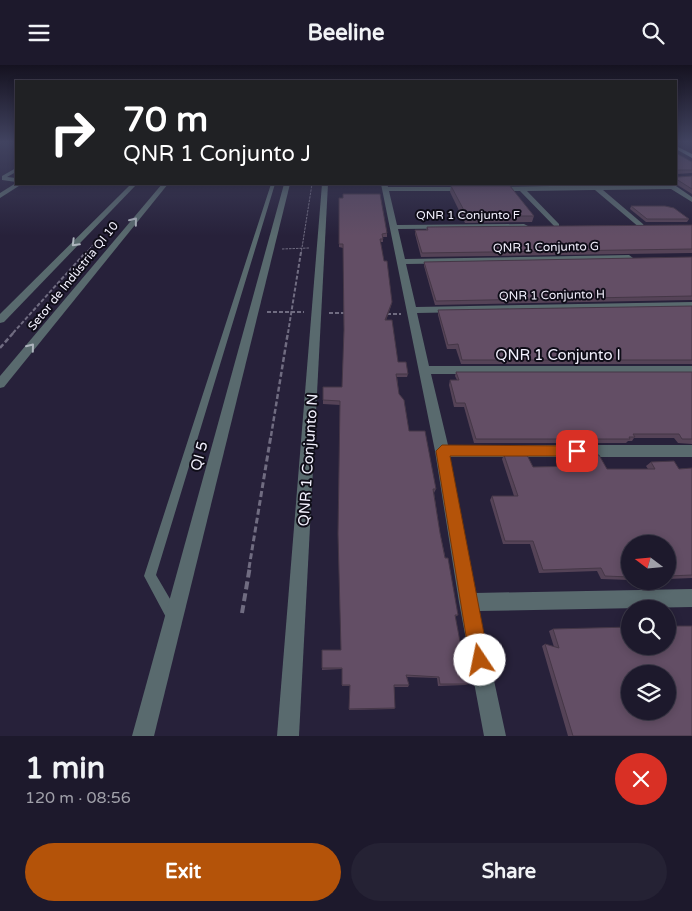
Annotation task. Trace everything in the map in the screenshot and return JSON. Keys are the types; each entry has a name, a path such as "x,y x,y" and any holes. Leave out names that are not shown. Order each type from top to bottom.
{"street":[{"path":"2,179 15,180"},
{"path":"0,196 17,185"},
{"name":"Setor de Indústria QI 10","path":"0,320 133,185"},
{"name":"Setor de Indústria QI 10","path":"0,385 164,185"},
{"name":"QI 5","path":"143,736 287,185"},
{"name":"QNR 1 Conjunto N","path":"288,736 325,185"},
{"path":"483,189 671,186 692,199"},
{"path":"597,188 640,226"},
{"path":"474,189 386,190 442,451 468,602 495,736"},
{"path":"522,189 556,226"},
{"name":"QNR 1 Conjunto F","path":"394,227 537,226"},
{"path":"546,226 565,226"},
{"path":"630,226 648,226"},
{"name":"QNR 1 Conjunto G","path":"401,262 644,258"},
{"name":"QNR 1 Conjunto H","path":"412,312 692,305"},
{"name":"QNR 1 Conjunto I","path":"425,370 692,370"},
{"path":"442,451 692,451"},
{"path":"468,602 692,598"}],"lane":[{"path":"174,618 150,576 273,185"}],"path":[{"path":"242,613 312,185"},
{"path":"0,348 102,234"},
{"path":"270,249 320,248"},
{"path":"254,312 355,313"},
{"path":"384,314 412,312"}],"building":[{"path":"677,173 678,177 692,176 692,189 677,180"},
{"path":"451,186 510,186 534,216 467,216"},
{"path":"343,194 380,194 387,233 382,234 383,239 380,239 384,261 387,261 392,302 385,320 392,320 398,362 406,362 408,374 396,374 399,394 404,400 409,431 425,431 436,489 433,489 440,533 445,558 448,558 458,615 455,615 468,684 440,684 439,677 406,675 409,685 394,685 395,708 349,709 350,685 342,685 342,668 322,668 322,650 341,650 338,534 340,401 323,400 323,387 342,387 344,330 343,244 339,244 339,198 343,198"},
{"path":"631,206 665,206 674,208 689,219 647,219"},
{"path":"692,225 692,249 422,253 415,230 428,230 427,227"},
{"path":"692,257 692,296 436,301 424,262"},
{"path":"692,306 692,360 462,360 458,344 448,345 438,310"},
{"path":"456,372 692,372 692,439 682,439 679,434 633,434 635,437 629,437 630,439 476,439 465,403 456,403 450,380 459,380"},
{"path":"504,455 527,455 533,467 581,466 575,455 599,455 607,469 655,469 651,462 674,461 679,469 692,468 692,575 676,576 676,535 621,535 621,577 605,576 601,568 543,570 533,541 505,541 492,496 518,496"},
{"path":"676,626 692,626 692,736 573,736 545,644 559,648 553,629 621,627 621,655 676,655"}],"route":[{"path":"480,660 442,451 577,451"}]}
